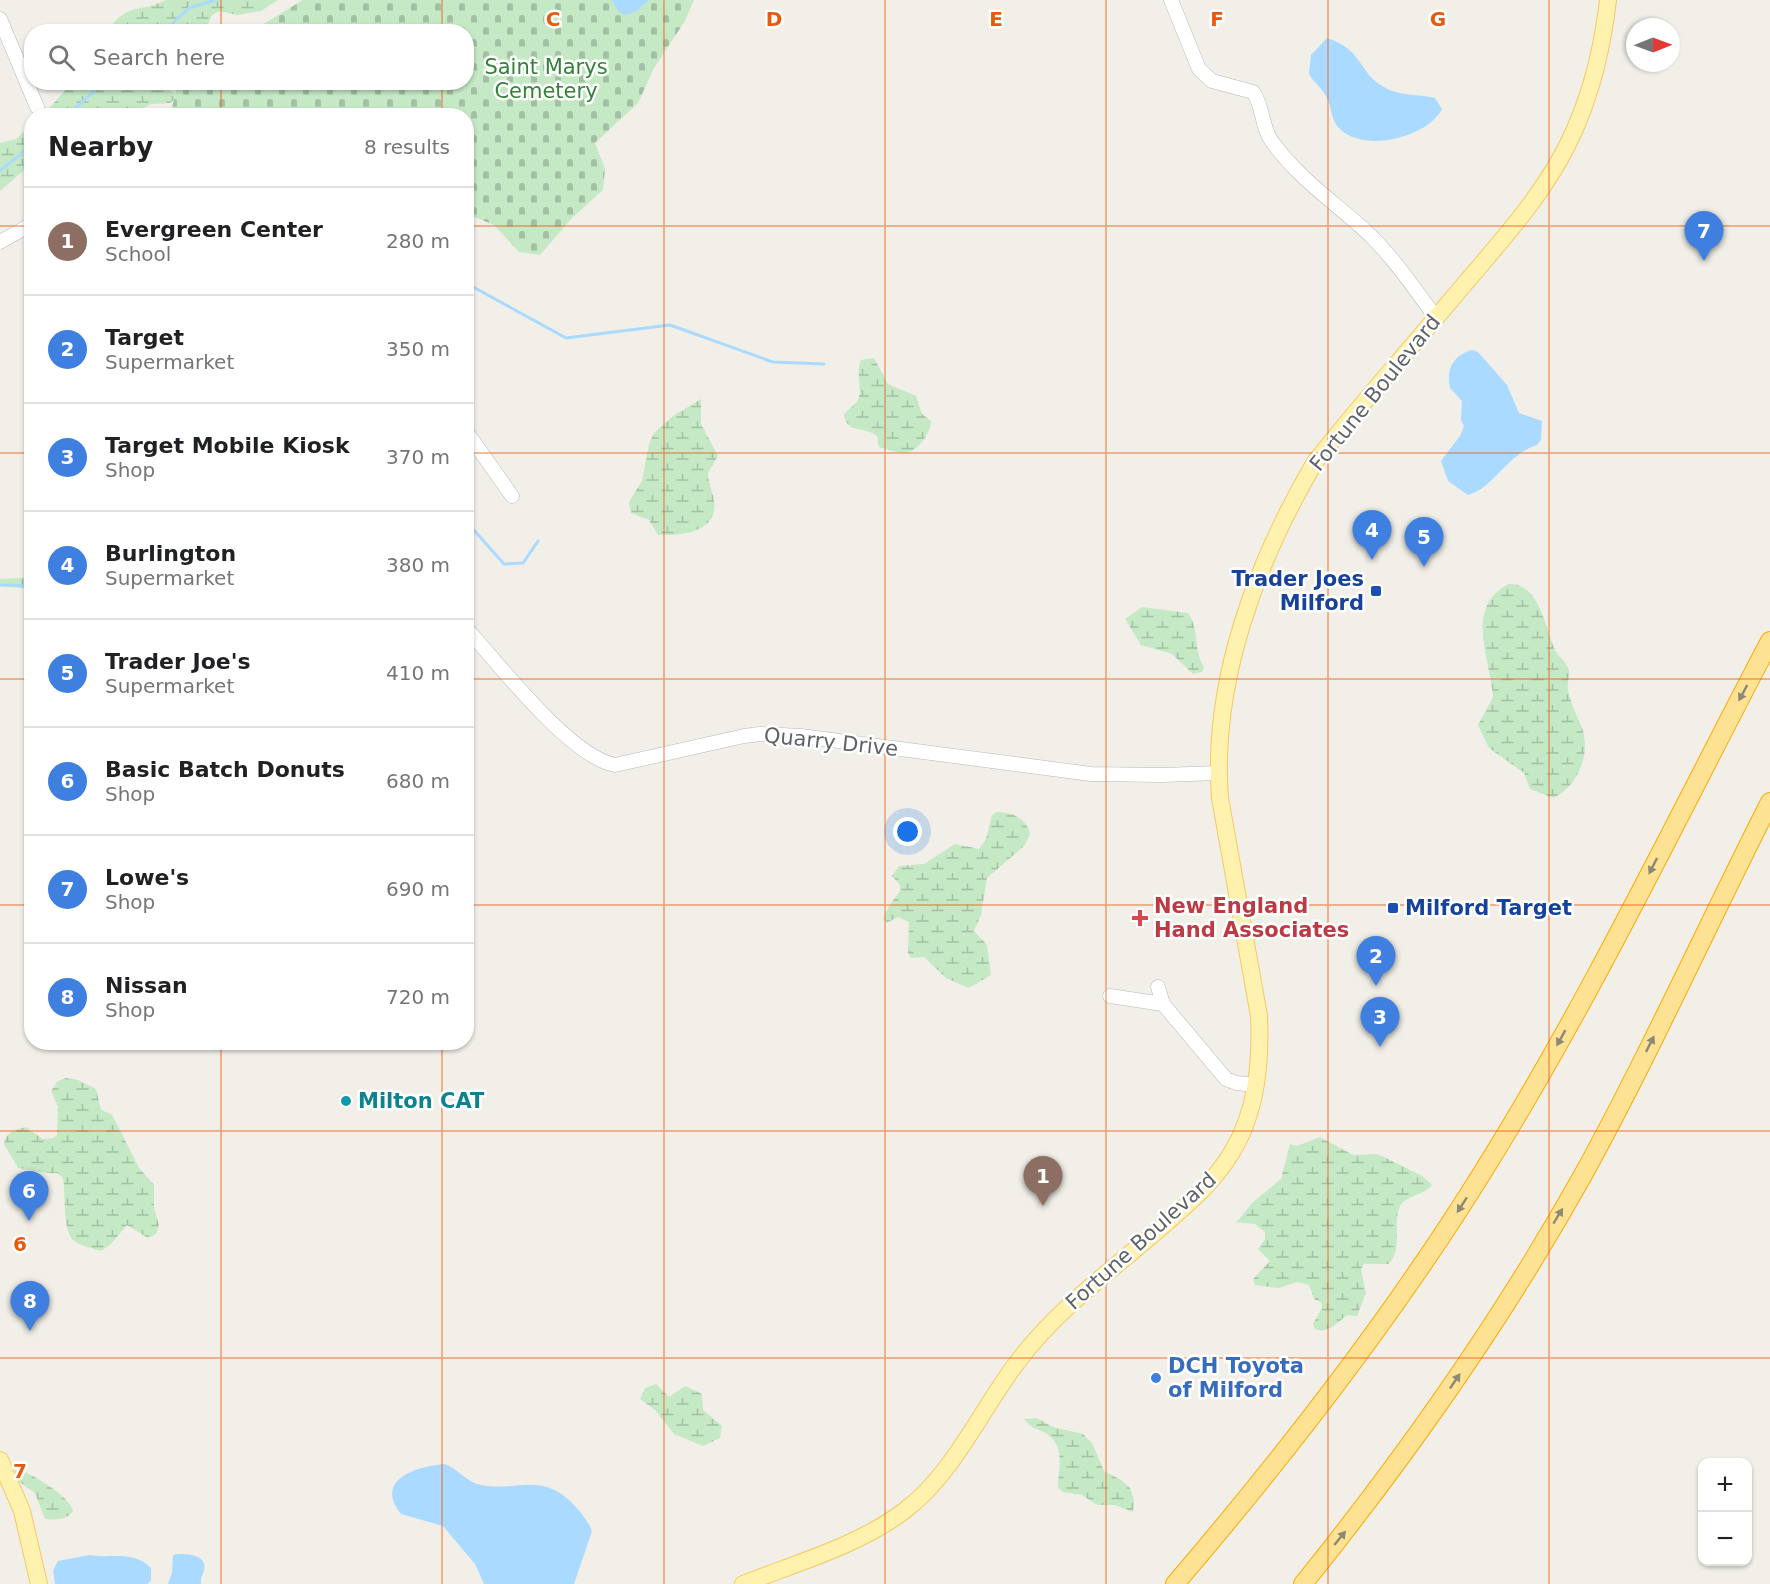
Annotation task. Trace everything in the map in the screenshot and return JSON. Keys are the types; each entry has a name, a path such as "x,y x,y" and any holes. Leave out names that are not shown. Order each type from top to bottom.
{"highway":[{"path":"1174,1584 1309,1423 1431,1252 1484,1170 1593,980 1770,641"},
{"path":"1303,1584 1425,1426 1479,1345 1583,1175 1770,802"}],"main road":[{"name":"Fortune Boulevard","path":"743,1584 848,1542 904,1511 927,1490 948,1465 1014,1366 1043,1331 1069,1305 1196,1197 1233,1151 1247,1121 1256,1085 1261,1045 1259,1016 1222,809 1218,773 1225,693 1233,654 1256,586 1299,489 1315,462 1505,236 1539,191 1560,158 1577,124 1593,80 1608,0"},
{"path":"0,1460 22,1510 39,1584"}],"street":[{"path":"1171,0 1198,69 1205,77 1253,92 1257,98 1263,126 1273,144 1318,193 1370,236 1400,268 1436,318"},
{"path":"0,19 24,76"},
{"path":"30,90 37,107"},
{"path":"0,242 24,228"},
{"path":"474,442 512,496"},
{"name":"Quarry Drive","path":"474,637 555,725 593,758 615,765 760,734 801,736 1091,774 1218,773"},
{"path":"1158,987 1163,1004 1226,1079 1236,1083 1256,1085"},
{"path":"1110,996 1163,1004"}],"green space":[{"path":"166,0 278,0 261,11 237,15 219,11 212,15 208,24 113,24 129,11"},
{"name":"Saint Marys Cemetery","path":"303,0 694,0 685,21 654,68 638,103 595,143 605,169 603,190 572,218 540,255 519,252 494,225 474,217 474,108 172,108 176,90 474,90 474,24 264,24"},
{"path":"66,90 168,90 175,93 174,100 170,103 151,104 143,108 49,108"},
{"path":"24,132 24,170 0,191 0,143 16,139"},
{"path":"874,358 888,384 916,396 922,414 931,421 929,431 914,450 904,453 879,447 877,436 853,427 846,421 844,415 858,400 861,360"},
{"path":"701,399 701,424 718,456 708,473 714,511 711,520 696,530 687,533 658,535 649,520 631,513 629,502 642,481 649,444 654,433 673,416"},
{"path":"24,577 24,588 0,586 0,579"},
{"path":"1509,584 1520,586 1528,592 1541,610 1552,644 1568,668 1569,693 1584,733 1584,755 1581,766 1570,785 1553,798 1530,789 1524,773 1489,748 1478,725 1493,697 1485,651 1483,620 1487,606 1495,594"},
{"path":"1142,607 1188,613 1194,626 1204,667 1202,672 1193,674 1172,654 1141,645 1125,619"},
{"path":"997,812 1018,817 1026,824 1030,834 1024,846 987,878 981,915 974,931 987,945 991,975 969,988 946,978 924,957 911,958 908,953 909,922 898,917 886,923 883,918 900,891 900,885 892,876 899,866 924,864 955,844 979,849 986,839 992,815"},
{"path":"66,1078 78,1080 96,1089 101,1110 111,1114 139,1168 154,1185 154,1208 159,1225 156,1234 148,1238 127,1225 111,1244 101,1251 77,1243 70,1236 68,1229 63,1178 57,1173 18,1168 4,1144 7,1136 12,1132 26,1127 43,1139 54,1138 57,1135 58,1107 51,1091 57,1082"},
{"path":"1320,1137 1353,1155 1377,1154 1422,1176 1432,1185 1401,1204 1397,1216 1396,1250 1389,1264 1364,1264 1361,1269 1366,1293 1357,1316 1347,1315 1332,1327 1324,1330 1315,1329 1313,1324 1322,1308 1321,1302 1315,1300 1309,1285 1297,1282 1279,1288 1255,1285 1253,1279 1270,1261 1258,1249 1265,1239 1265,1232 1255,1224 1237,1222 1252,1203 1281,1179 1290,1144 1297,1146"},
{"path":"656,1384 669,1397 685,1386 702,1394 703,1410 722,1426 720,1438 703,1446 674,1434 655,1410 640,1399 645,1388"},
{"path":"1037,1418 1053,1427 1083,1434 1092,1443 1104,1471 1130,1488 1134,1500 1133,1512 1115,1505 1097,1505 1082,1495 1063,1492 1058,1488 1060,1457 1056,1443 1024,1419"},
{"path":"18,1469 58,1492 70,1505 73,1511 71,1514 64,1518 45,1519 35,1493 14,1478 13,1472"}],"water":[{"path":"612,0 649,0 635,12 625,15 618,11"},
{"path":"1327,38 1348,49 1369,75 1384,87 1402,93 1435,98 1442,109 1423,128 1394,139 1364,140 1351,136 1337,126 1326,96 1309,74 1311,55"},
{"path":"1472,350 1478,352 1507,385 1519,413 1542,421 1541,440 1537,445 1526,449 1485,486 1468,495 1448,481 1441,461 1460,436 1464,426 1461,420 1462,401 1450,388 1450,369 1460,355"},
{"path":"445,1464 481,1485 493,1487 538,1485 559,1492 570,1501 592,1531 574,1584 484,1584 475,1564 443,1526 401,1514 394,1502 392,1492 395,1483 412,1471"},
{"path":"89,1555 137,1559 151,1568 151,1581 147,1584 55,1584 53,1570 58,1561"},
{"path":"173,1555 196,1556 203,1561 201,1584 168,1584 172,1573"}],"waterway":[{"path":"172,24 189,8 215,0"},
{"path":"76,108 95,90"},
{"path":"0,171 24,152"},
{"path":"474,287 566,338 670,325 773,362 824,364"},
{"path":"474,530 504,564 523,563 538,541"},
{"path":"0,585 24,586"}],"place":[{"name":"Lowe's","path":"1704,261"},
{"name":"Burlington","path":"1372,560"},
{"name":"Trader Joe's","path":"1424,567"},
{"name":"Trader Joes Milford","path":"1376,591"},
{"name":"Milford Target","path":"1393,908"},
{"name":"New England Hand Associates","path":"1140,918"},
{"name":"Target","path":"1376,986"},
{"name":"Target Mobile Kiosk","path":"1380,1047"},
{"name":"Milton CAT","path":"346,1101"},
{"name":"Evergreen Center","path":"1043,1206"},
{"name":"Basic Batch Donuts","path":"29,1221"},
{"name":"Nissan","path":"30,1331"},
{"name":"DCH Toyota of Milford","path":"1156,1378"}]}
